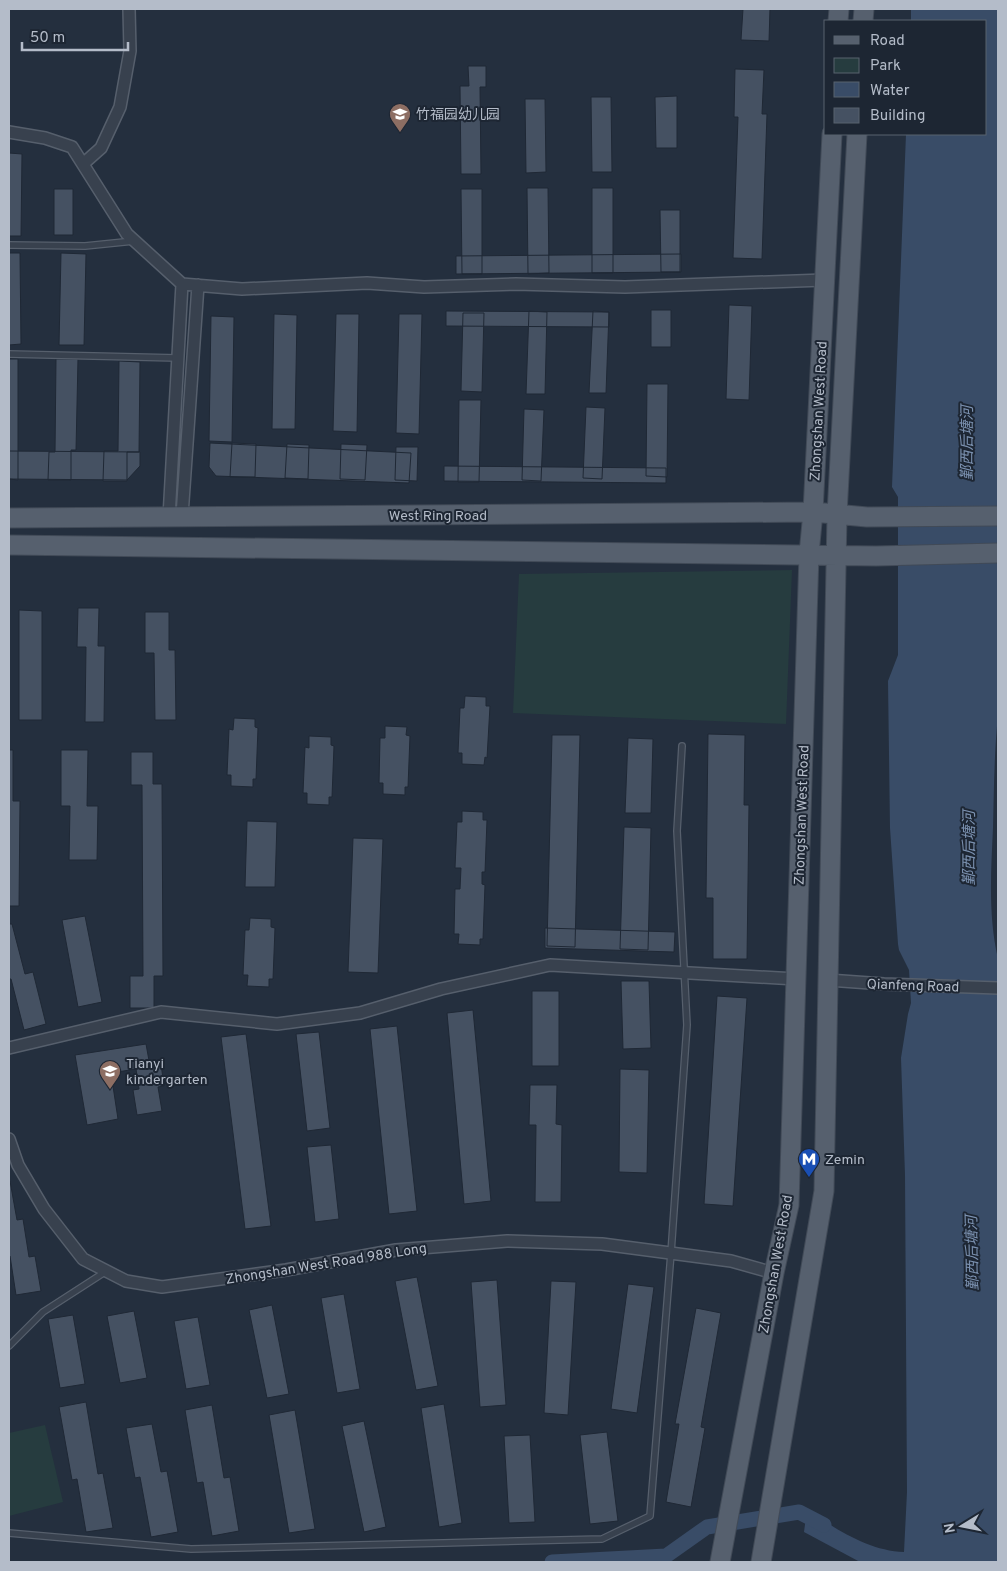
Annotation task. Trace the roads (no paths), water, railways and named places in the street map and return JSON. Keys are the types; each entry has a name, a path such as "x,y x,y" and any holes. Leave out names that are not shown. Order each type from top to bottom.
{"main road":[{"name":"Zhongshan West Road","path":"721,1559 774,1273 789,1205 808,554 813,512 832,135"},
{"name":"Zhongshan West Road","path":"762,1556 824,1191 837,515 857,135"},
{"name":"West Ring Road","path":"9,518 813,512 867,517 998,516"},
{"path":"9,545 837,554 876,556 998,553"}],"street":[{"path":"83,164 101,148 120,107 130,51 129,9"},
{"path":"9,132 45,138 72,147 126,234 182,284 242,288 367,283 424,287 516,284 625,286 824,280"},
{"path":"175,516 178,358 182,284"},
{"path":"175,516 198,285"},
{"path":"9,1048 161,1012 277,1024 360,1013 441,990 550,965 796,979"},
{"name":"Qianfeng Road","path":"828,980 998,988"},
{"name":"Zhongshan West Road 988 Long","path":"9,1139 18,1165 44,1209 83,1260 126,1281 162,1287 286,1270 396,1250 507,1241 602,1244 731,1261 774,1273"}],"lane":[{"path":"9,245 85,246 135,241"},
{"path":"9,354 178,358"},
{"path":"9,1533 191,1549 602,1538 650,1516 687,1025 676,831 682,746"},
{"path":"9,1346 42,1312 106,1271"}],"water":[{"name":"鄞西后塘河","path":"911,9 998,9 998,716 991,894 993,927 998,959 998,1562 860,1562 804,1532 807,1509 853,1538 878,1548 904,1552 907,1492 905,1175 901,1058 911,1003 909,970 898,944 890,828 888,681 898,655 898,497 892,487 906,135 987,135 987,20 911,20"}],"waterway":[{"path":"552,1562 666,1556 707,1527 799,1512 824,1525"}],"place":[{"name":"竹福园幼儿园","path":"400,133"},
{"name":"Tianyi kindergarten","path":"110,1090"},
{"name":"Zemin","path":"809,1178"}]}
